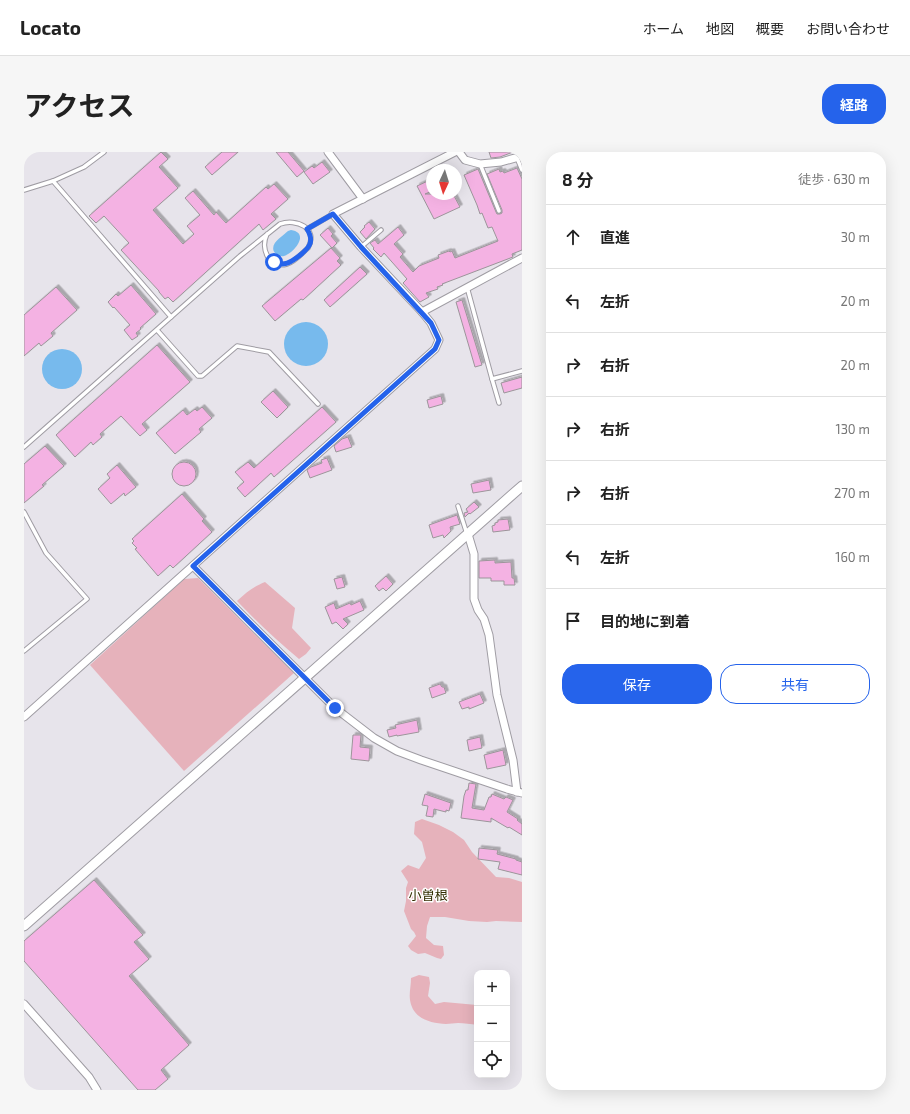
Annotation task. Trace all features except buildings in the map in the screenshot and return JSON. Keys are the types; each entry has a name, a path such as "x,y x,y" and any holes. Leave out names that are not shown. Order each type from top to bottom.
{"street":[{"path":"328,152 363,199"},
{"path":"24,717 435,349 439,340 431,323 361,247 333,214 455,152"},
{"path":"459,152 465,160 480,164 501,162 520,157"},
{"path":"422,312 522,258"},
{"path":"24,926 522,486"},
{"path":"468,534 474,554 474,599 478,610 484,619 489,635 497,695 520,792"},
{"path":"193,566 335,708 374,738 397,751 421,760 520,792"},
{"path":"24,1004 89,1077 97,1090"}],"lane":[{"path":"24,190 53,181 84,167 104,152"},
{"path":"520,157 522,170"},
{"path":"480,164 500,211"},
{"path":"53,181 171,317"},
{"path":"307,229 333,214"},
{"path":"24,447 240,256 267,234 280,224 285,222 297,222 307,229 311,240 308,248 290,263 282,265 274,262 267,255 264,243 267,234"},
{"path":"361,247 381,230"},
{"path":"467,287 499,403"},
{"path":"156,330 198,376 202,376 237,346 269,352 318,404"},
{"path":"492,379 522,371"},
{"path":"458,506 468,534"},
{"path":"24,512 46,553 87,599 24,652"}],"shaded area":[{"path":"198,578 294,673 184,771 90,665 184,579"},
{"path":"265,582 295,608 292,628 311,648 299,659 267,631 237,601 250,590"},
{"path":"422,819 453,832 464,840 472,852 496,877 509,878 522,882 522,922 487,922 445,917 430,917 427,926 426,938 434,945 443,946 444,955 441,959 425,953 418,954 411,950 408,946 416,936 411,929 404,911 408,882 401,871 408,865 419,869 426,858 422,842 414,834 415,822"},
{"path":"419,975 429,977 430,983 428,996 435,1004 444,1002 474,1005 474,1025 460,1023 446,1024 428,1021 418,1016 410,1000 411,978"}],"water":[{"path":"291,230 300,235 300,239 292,252 280,256 275,253 273,246 280,238"},
{"path":"302,322 310,322 315,323 322,328 327,335 327,353 322,360 315,365 302,366 294,363 287,356 284,348 284,340 287,332 294,325"},
{"path":"66,349 73,352 79,358 82,369 81,377 73,386 66,389 58,389 51,386 43,377 42,365 45,358 54,350"}],"district":[{"name":"小曽根","path":"428,895"}],"route":[{"path":"274,262 282,265 290,263 310,245 311,240 307,229 320,220 333,214 361,247 422,312 431,323 439,340 435,349 193,566 335,708"}]}
